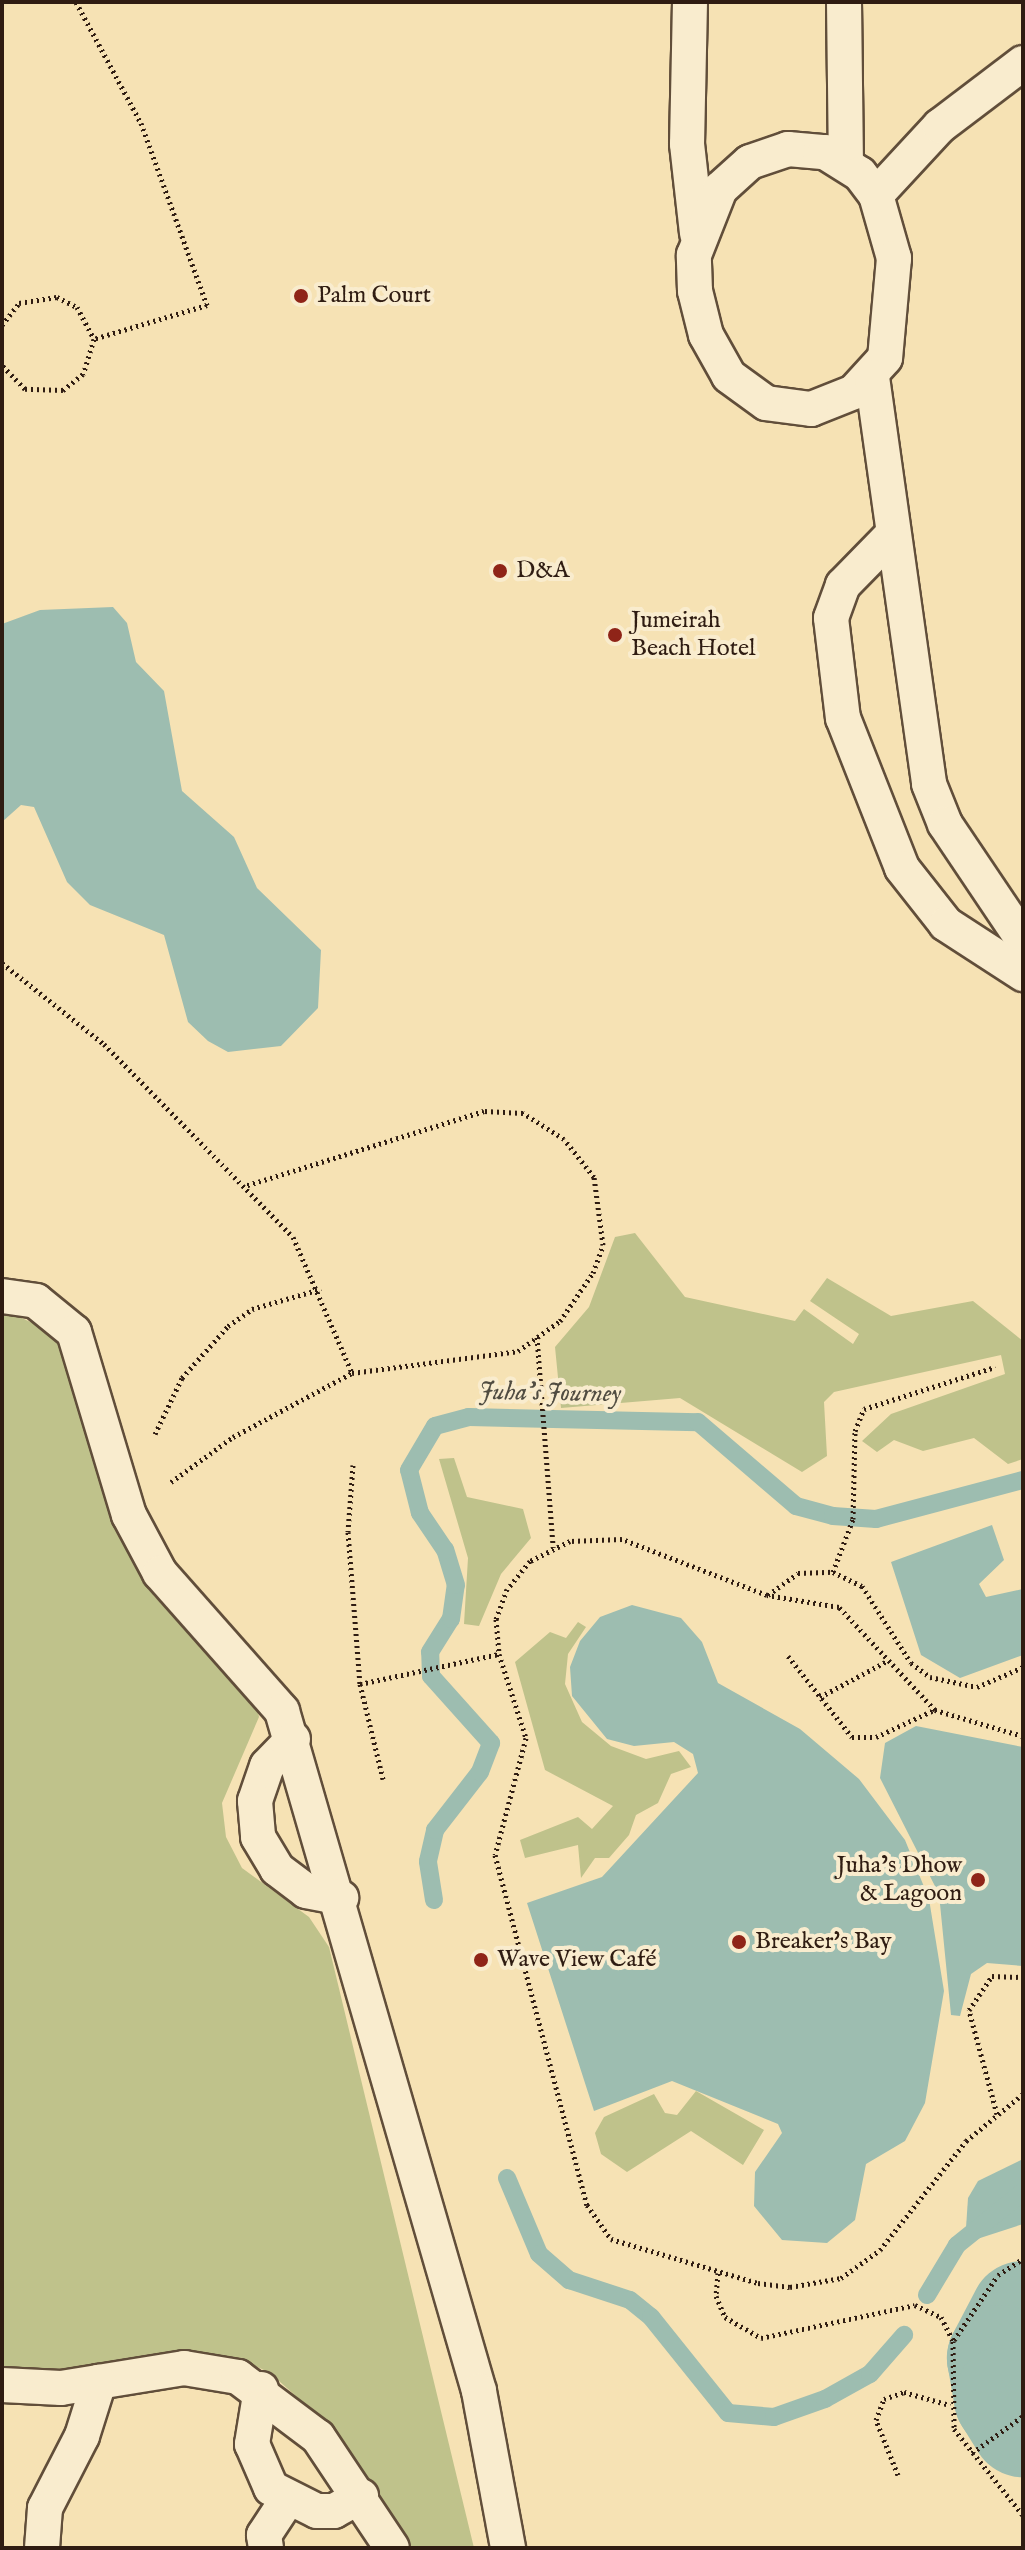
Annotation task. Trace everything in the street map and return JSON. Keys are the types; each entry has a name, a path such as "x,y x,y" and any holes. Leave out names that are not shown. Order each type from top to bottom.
{"lane":[{"path":"690,2 687,144 698,244 695,291 706,335 745,392 777,406 811,409 837,404 872,377 885,358 896,292 876,195 846,164 825,152 788,149 750,162 720,189 698,244"},
{"path":"844,2 846,164"},
{"path":"876,195 940,126 1023,63"},
{"path":"872,377 891,536 929,784 945,824 1023,940"},
{"path":"891,536 843,585 831,618 843,718 902,868 946,924 1023,974"},
{"path":"2,1296 36,1301 74,1332 129,1515 183,1603 266,1686 293,1739 341,1898 479,2391 508,2548"},
{"path":"293,1739 267,1766 255,1801 258,1837 286,1877 306,1891 341,1898"},
{"path":"2,2385 99,2382 184,2368 261,2389 318,2437 361,2496 392,2548"},
{"path":"42,2548 45,2508 82,2436 99,2382"},
{"path":"261,2389 252,2444 271,2488 287,2500 334,2511 361,2496"},
{"path":"266,2548 264,2535 287,2500"}],"path":[{"path":"76,2 141,123 207,305 94,339"},
{"path":"2,325 19,303 45,295 77,307 94,339 83,374 63,390 25,389 2,365"},
{"path":"2,963 104,1044 293,1237 321,1289 352,1373"},
{"path":"129,1515 233,1437 352,1373 501,1357 537,1337 560,1321 593,1273 603,1245 602,1203 594,1177 564,1139 523,1113 457,1118 245,1186"},
{"path":"152,1444 182,1378 228,1326 252,1309 321,1289"},
{"path":"537,1337 544,1461 553,1547"},
{"path":"833,1572 853,1519 855,1465 864,1409 995,1367"},
{"path":"353,1465 348,1532 360,1684 383,1779"},
{"path":"1023,1736 935,1710 839,1607 767,1595 622,1539 553,1547 507,1589 496,1619 499,1654 526,1738 495,1855 587,2205 611,2239 718,2273 790,2287 862,2266 997,2114 1023,2094"},
{"path":"767,1595 798,1573 833,1572 862,1586 911,1663 930,1677 977,1687 1023,1667"},
{"path":"360,1684 499,1654"},
{"path":"788,1656 820,1697 860,1739 935,1710"},
{"path":"820,1697 887,1661"},
{"path":"997,2114 969,2010 992,1976 1023,1977"},
{"path":"953,2341 998,2275 1023,2259"},
{"path":"718,2273 716,2296 725,2317 761,2338 915,2305 941,2317 953,2341 950,2405 954,2429 1023,2515"},
{"path":"898,2475 876,2420 884,2399 904,2392 950,2405"},
{"path":"972,2453 1023,2416"}],"green space":[{"path":"635,1233 685,1297 795,1321 804,1309 853,1344 859,1334 810,1301 827,1278 891,1316 973,1301 1023,1341 1023,1459 1008,1464 974,1438 923,1451 894,1440 877,1452 862,1441 891,1414 1005,1374 1001,1355 834,1392 824,1402 827,1456 802,1472 680,1398 561,1408 555,1347 589,1307 615,1237"},
{"path":"2,1309 50,1331 66,1355 125,1543 154,1596 255,1697 259,1717 222,1803 226,1837 242,1868 309,1917 329,1947 474,2548 408,2548 333,2429 270,2373 241,2359 185,2356 63,2375 2,2372"},
{"path":"454,1458 467,1497 523,1509 531,1538 501,1574 479,1626 464,1624 468,1558 439,1459"},
{"path":"578,1622 586,1627 568,1654 565,1684 582,1722 611,1746 646,1759 679,1751 691,1767 671,1774 658,1803 636,1815 629,1835 609,1858 595,1858 581,1878 578,1845 525,1858 520,1840 578,1817 592,1829 613,1806 545,1770 515,1662 550,1632 566,1638"},
{"path":"696,2091 764,2130 743,2165 691,2131 627,2172 601,2154 595,2133 604,2117 654,2094 665,2113 677,2115"}],"shaded area":[{"path":"113,607 127,623 136,662 164,691 182,791 234,837 257,888 321,950 318,1008 281,1046 228,1052 208,1041 188,1022 164,935 90,905 67,882 34,807 21,805 2,822 2,624 40,610"},
{"path":"992,1525 1004,1560 979,1584 986,1597 1023,1589 1023,1655 960,1678 921,1655 891,1562"},
{"name":"Breaker's Bay","path":"632,1605 681,1618 702,1642 718,1683 800,1729 859,1779 905,1840 929,1899 944,1991 925,2103 905,2141 866,2164 855,2220 827,2243 782,2240 754,2206 755,2172 782,2133 778,2124 672,2081 594,2111 527,1903 602,1877 698,1773 693,1754 674,1742 634,1746 607,1739 572,1696 570,1667 580,1641 600,1617"},
{"name":"Juha’s Dhow & Lagoon","path":"916,1726 1023,1747 1023,1966 987,1963 971,1974 960,2016 951,2015 939,1894 880,1778 885,1743"},
{"path":"1023,2159 1023,2224 974,2240 966,2228 968,2198 978,2181"}],"waterway":[{"name":"Juha's Journey","path":"434,1900 428,1861 435,1830 480,1772 491,1743 431,1676 430,1652 451,1619 456,1585 445,1550 420,1513 409,1470 435,1426 469,1417 698,1422 796,1506 833,1516 876,1519 1023,1480"},
{"name":"Juha's Journey","path":"507,2178 539,2254 569,2280 630,2300 651,2317 728,2413 774,2417 825,2399 870,2374 904,2335"},
{"name":"Juha's Journey","path":"927,2295 957,2245 1023,2192"},
{"path":"1023,2314 1000,2358 1007,2398 1023,2424"}],"place":[{"name":"Palm Court","path":"301,296"},
{"name":"D&A","path":"500,571"},
{"name":"Jumeirah Beach Hotel","path":"615,635"},
{"name":"Juha’s Dhow & Lagoon","path":"978,1880"},
{"name":"Breaker's Bay","path":"739,1942"},
{"name":"Wave View Café","path":"481,1960"}]}
